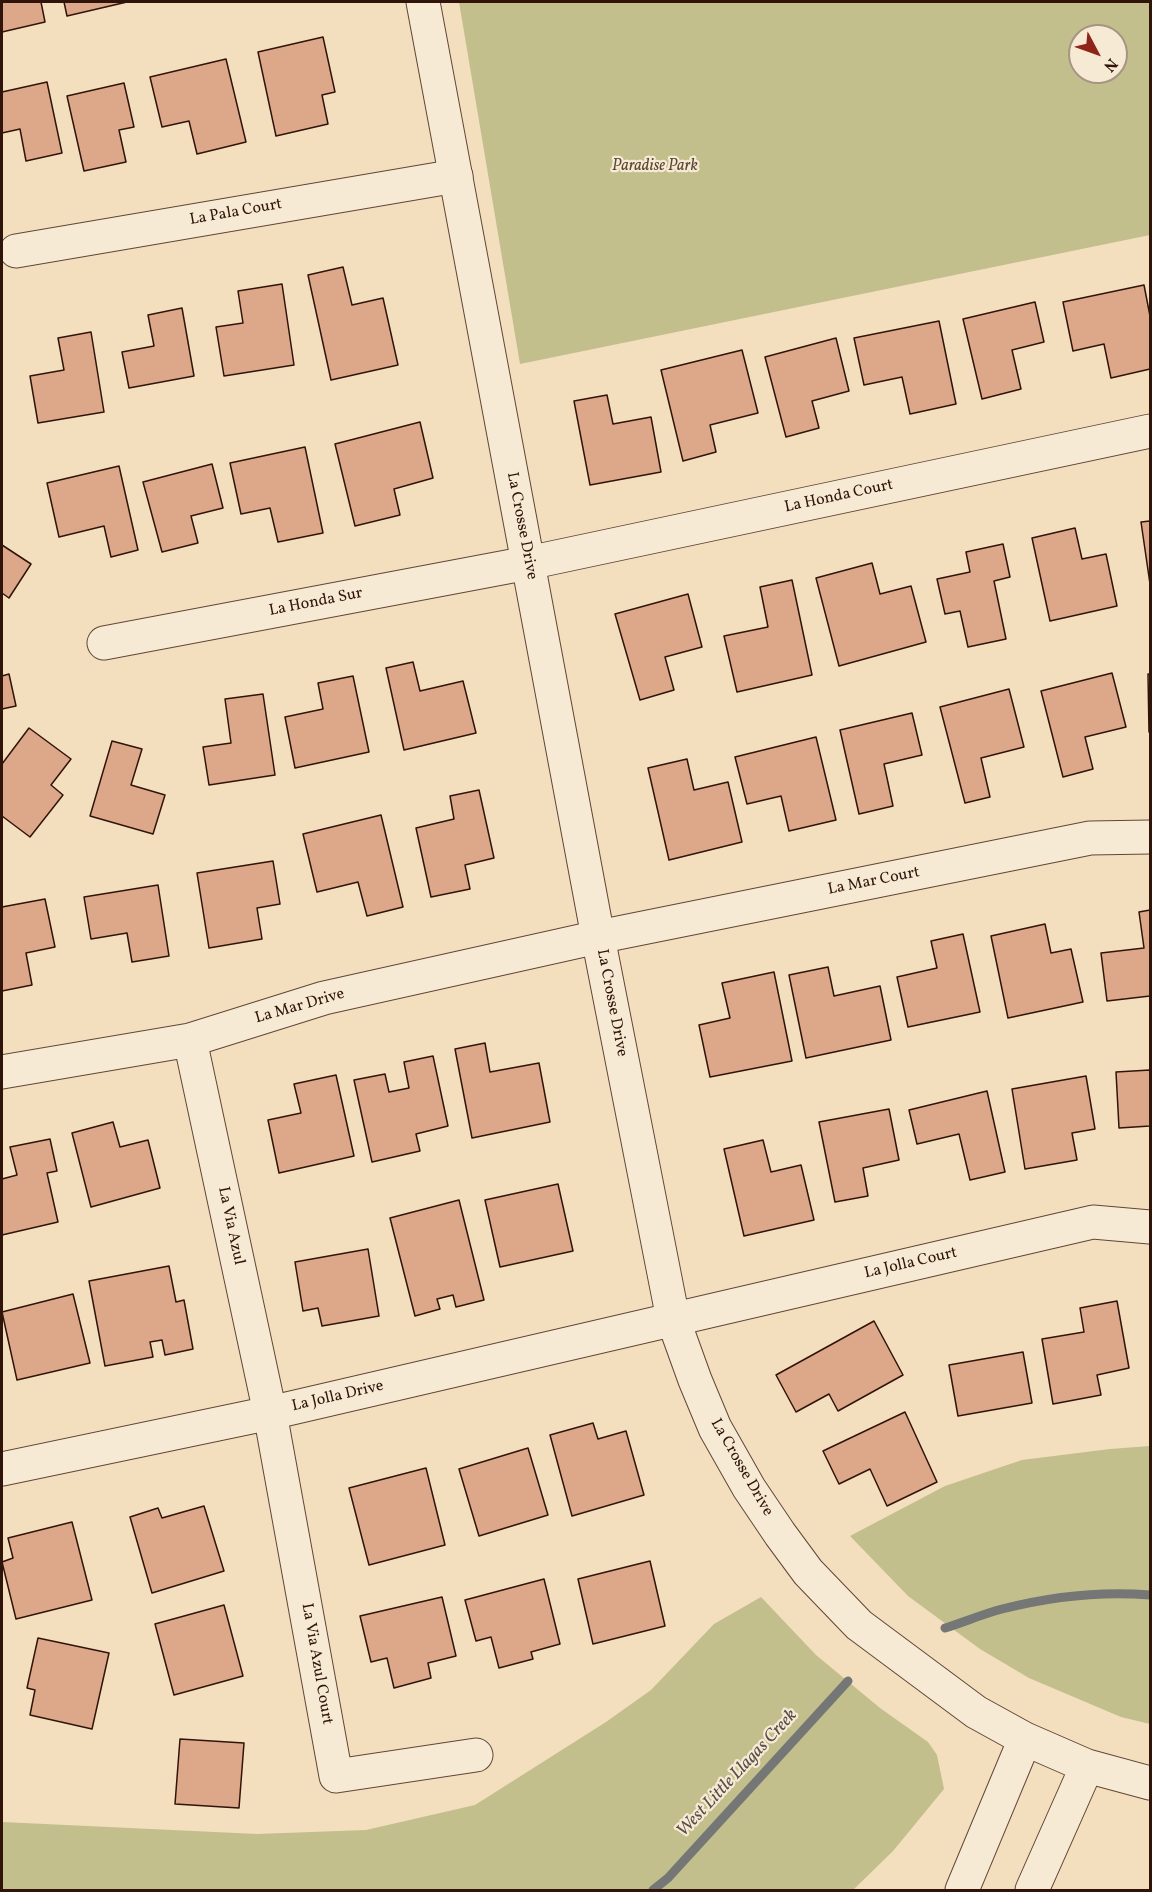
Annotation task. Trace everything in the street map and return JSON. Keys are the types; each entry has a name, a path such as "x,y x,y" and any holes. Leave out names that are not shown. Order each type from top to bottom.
{"street":[{"name":"La Crosse Drive","path":"423,2 598,937 673,1319 694,1380 715,1428 749,1488 808,1572 859,1626 976,1713 1025,1739 1087,1767 1150,1783"},
{"name":"La Pala Court","path":"16,250 456,176"},
{"name":"La Honda Court","path":"528,563 1150,432"},
{"name":"La Honda Sur","path":"104,643 528,563"},
{"name":"La Mar Court","path":"598,937 1090,838 1150,837"},
{"name":"La Mar Drive","path":"2,1072 190,1040 324,998 598,937"},
{"name":"La Via Azul","path":"190,1040 270,1413"},
{"name":"La Jolla Court","path":"673,1319 1093,1222 1150,1227"},
{"name":"La Jolla Drive","path":"2,1469 270,1413 673,1319"},
{"name":"La Via Azul Court","path":"270,1413 336,1776 476,1755"},
{"path":"962,1890 1025,1739"},
{"path":"1032,1890 1087,1767"}],"green space":[{"name":"Paradise Park","path":"459,2 1150,2 1150,235 520,364"},
{"path":"1150,1446 1150,1724 1121,1717 1029,1678 980,1649 908,1596 850,1536 945,1486 1022,1460"},
{"path":"761,1597 816,1655 880,1708 928,1742 937,1755 944,1789 893,1851 853,1890 2,1890 2,1822 257,1834 366,1830 475,1805 606,1722 651,1690 714,1624"}],"building":[{"path":"2,2 41,2 45,22 2,32"},
{"path":"64,2 127,2 67,16"},
{"path":"323,37 335,92 322,95 328,124 276,136 258,52"},
{"path":"226,59 246,142 197,154 189,121 162,127 150,77"},
{"path":"47,82 62,153 26,161 20,129 2,133 2,92"},
{"path":"124,83 134,127 119,130 126,162 84,171 67,96"},
{"path":"343,267 352,305 383,298 398,365 331,380 308,275"},
{"path":"282,284 294,365 224,376 216,327 243,323 238,291"},
{"path":"1144,285 1150,316 1150,369 1111,378 1104,344 1073,351 1063,302"},
{"path":"1035,302 1044,342 1012,350 1021,389 982,399 963,319"},
{"path":"182,308 194,376 129,388 122,352 154,346 148,315"},
{"path":"939,321 956,404 910,414 902,377 864,385 854,338"},
{"path":"91,332 104,412 38,423 30,376 64,370 58,338"},
{"path":"836,338 849,391 812,401 819,428 786,437 765,357"},
{"path":"742,350 758,413 710,425 716,452 683,461 661,370"},
{"path":"607,395 613,424 651,417 661,472 590,485 574,401"},
{"path":"420,422 433,478 394,489 400,515 355,526 335,444"},
{"path":"305,447 323,533 278,542 270,508 241,514 230,463"},
{"path":"212,464 223,508 191,516 198,543 162,552 143,482"},
{"path":"119,466 138,550 111,557 104,526 59,537 47,483"},
{"path":"1150,521 1150,584 1141,522"},
{"path":"1075,528 1082,559 1106,554 1117,606 1050,621 1032,538"},
{"path":"1003,544 1010,577 994,581 1006,639 968,647 960,611 945,614 937,579 970,572 966,552"},
{"path":"2,545 31,564 9,598 2,593"},
{"path":"872,563 880,594 911,586 926,642 839,666 816,578"},
{"path":"792,580 812,675 737,692 724,636 768,627 760,587"},
{"path":"688,594 702,647 665,657 674,690 640,700 615,614"},
{"path":"413,662 420,691 463,681 476,733 404,750 386,668"},
{"path":"1112,673 1126,727 1085,737 1093,769 1063,777 1041,691"},
{"path":"9,674 16,706 2,709 2,676"},
{"path":"1148,674 1150,674 1150,732 1149,732"},
{"path":"353,676 369,752 295,768 285,717 323,709 318,683"},
{"path":"1009,689 1024,747 981,758 990,797 965,803 940,707"},
{"path":"263,694 275,775 209,785 203,747 231,743 225,699"},
{"path":"912,713 922,755 884,764 893,806 859,814 840,730"},
{"path":"29,728 71,759 51,785 63,795 30,837 2,816 2,764"},
{"path":"816,737 836,820 789,831 781,796 747,804 735,757"},
{"path":"112,741 142,749 131,785 165,795 153,834 90,816"},
{"path":"687,759 694,790 728,782 742,842 669,860 648,768"},
{"path":"479,790 494,858 465,865 470,889 431,897 416,828 454,819 450,796"},
{"path":"381,815 403,907 367,916 358,882 317,892 303,834"},
{"path":"273,861 280,904 257,908 262,939 209,948 197,873"},
{"path":"158,885 169,956 132,962 127,933 91,939 84,897"},
{"path":"45,899 55,947 26,953 32,985 2,991 2,907"},
{"path":"1150,910 1150,996 1107,1001 1101,953 1144,948 1139,912"},
{"path":"1045,924 1051,953 1071,949 1083,1002 1008,1018 991,936"},
{"path":"963,934 980,1012 908,1027 897,977 937,968 931,941"},
{"path":"828,967 834,996 880,986 891,1040 806,1058 789,975"},
{"path":"774,972 792,1061 710,1077 699,1025 730,1018 722,983"},
{"path":"485,1043 490,1072 539,1063 550,1122 472,1138 455,1049"},
{"path":"433,1056 448,1126 416,1134 420,1151 372,1162 354,1080 385,1074 389,1092 409,1088 404,1062"},
{"path":"1150,1070 1150,1126 1119,1128 1116,1072"},
{"path":"336,1075 354,1156 279,1173 268,1120 301,1113 294,1084"},
{"path":"1086,1076 1095,1129 1072,1133 1077,1160 1025,1169 1012,1089"},
{"path":"987,1091 1005,1172 970,1180 959,1134 917,1144 909,1110"},
{"path":"889,1109 899,1160 863,1168 868,1196 835,1202 819,1122"},
{"path":"113,1122 120,1147 148,1140 160,1188 91,1207 72,1133"},
{"path":"50,1139 57,1171 47,1173 58,1222 2,1235 2,1179 17,1175 10,1147"},
{"path":"763,1140 771,1172 801,1165 814,1220 744,1236 724,1149"},
{"path":"558,1184 573,1251 500,1267 485,1200"},
{"path":"459,1200 484,1300 456,1307 453,1295 437,1299 440,1309 415,1316 390,1218"},
{"path":"368,1249 379,1316 322,1326 318,1308 303,1311 295,1262"},
{"path":"169,1266 176,1302 184,1300 193,1349 165,1355 162,1340 150,1342 153,1357 105,1366 89,1281"},
{"path":"73,1294 90,1363 17,1380 2,1312"},
{"path":"1117,1301 1129,1368 1097,1375 1101,1395 1053,1404 1042,1339 1084,1332 1080,1308"},
{"path":"874,1321 903,1375 838,1411 829,1394 796,1412 776,1375"},
{"path":"1023,1352 1032,1403 958,1416 949,1365"},
{"path":"905,1412 937,1482 887,1506 870,1469 839,1484 823,1451"},
{"path":"593,1423 598,1439 626,1431 644,1495 572,1516 550,1435"},
{"path":"528,1448 548,1515 479,1536 459,1469"},
{"path":"426,1468 445,1545 369,1565 349,1488"},
{"path":"204,1506 224,1571 152,1593 130,1517 158,1508 162,1518"},
{"path":"72,1522 92,1600 16,1619 2,1562 13,1558 8,1538"},
{"path":"650,1561 665,1626 593,1644 578,1579"},
{"path":"544,1579 560,1644 531,1652 533,1659 499,1668 491,1637 476,1641 465,1600"},
{"path":"442,1597 456,1656 428,1663 431,1678 394,1688 387,1658 371,1662 360,1616"},
{"path":"224,1605 243,1676 174,1695 155,1624"},
{"path":"38,1638 109,1653 92,1729 30,1715 35,1690 27,1688"},
{"path":"180,1739 244,1743 239,1808 175,1804"}],"waterway":[{"name":"West Little Llagas Creek","path":"945,1628 995,1611 1038,1601 1094,1595 1150,1595"},
{"name":"West Little Llagas Creek","path":"653,1890 668,1878 848,1681"}]}
